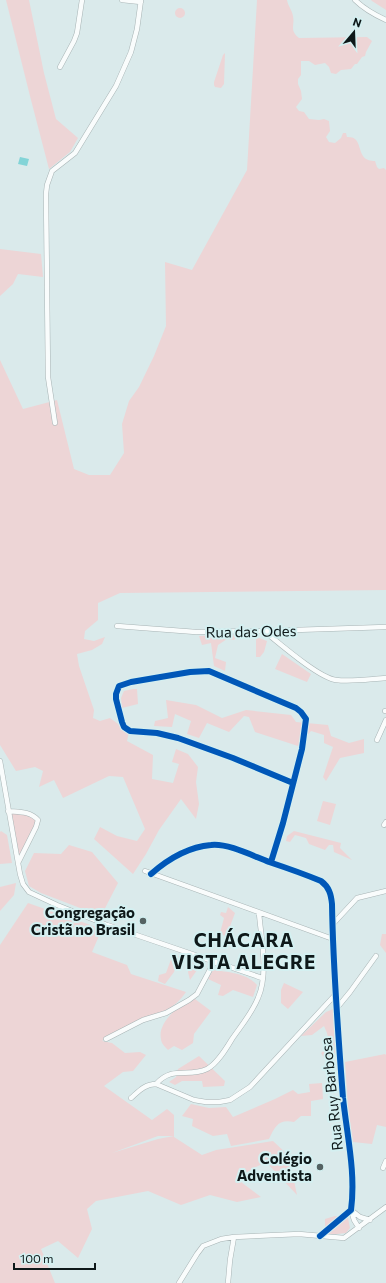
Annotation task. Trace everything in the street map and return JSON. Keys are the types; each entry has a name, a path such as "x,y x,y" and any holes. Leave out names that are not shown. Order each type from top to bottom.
{"street":[{"path":"60,67 77,33 82,0"},
{"path":"55,423 48,377 46,194 52,171 75,153 116,86 131,52 137,29 141,1 122,0"},
{"path":"356,0 376,16 386,20"},
{"name":"Rua das Odes","path":"117,626 190,632 264,632 386,627"},
{"path":"264,632 316,671 330,678 341,680 386,678"},
{"path":"271,862 283,823 302,750 306,727 306,719 304,716 296,708 209,671 190,672 136,681 121,685 118,688 116,699 119,715 124,727 130,731 157,733 178,738 226,755 293,783"},
{"path":"377,740 386,720"},
{"path":"0,761 8,811 23,884 25,888 33,895 107,925 262,978"},
{"path":"8,811 30,813 38,820 36,827 18,862"},
{"name":"Rua Ruy Barbosa","path":"151,874 172,857 192,849 211,844 239,850 314,878 325,884 330,892 332,898 336,1009 345,1115 352,1170 353,1188 351,1210"},
{"path":"145,871 333,939"},
{"path":"332,925 356,898 386,891"},
{"path":"156,1084 161,1078 170,1074 195,1072 210,1068 252,1010 260,992 262,978 263,960 259,913"},
{"path":"336,1009 355,986 376,956"},
{"path":"106,1039 142,1020 172,1010 197,994 214,962"},
{"path":"131,1098 150,1084 156,1084 194,1100 219,1102 230,1100 250,1087 335,995"},
{"path":"383,1168 386,1161"},
{"path":"179,1283 203,1246 221,1239 291,1234 322,1235 344,1238 386,1207"},
{"path":"351,1210 360,1218 370,1220"},
{"path":"351,1210 354,1220 359,1228"},
{"path":"322,1235 351,1210"},
{"path":"228,1283 234,1237"}],"shaded area":[{"path":"6,0 29,0 44,73 56,119 78,138 70,152 49,169 31,100"},
{"path":"257,0 287,0 293,16 293,30 299,38 367,37 372,41 365,56 362,57 357,64 355,64 351,69 341,70 336,74 331,73 329,67 325,63 315,65 309,61 301,61 301,75 298,79 298,84 302,99 296,107 299,111 304,112 309,119 324,119 329,121 330,131 326,137 329,142 335,143 341,138 343,133 346,133 347,137 354,138 356,140 361,153 365,158 375,161 379,169 384,168 386,170 386,590 120,593 98,603 98,620 85,631 84,639 94,641 105,637 102,644 92,650 77,654 79,666 94,710 93,718 100,721 110,718 129,732 127,741 153,755 152,779 173,783 179,764 172,762 176,749 188,754 198,767 196,782 199,804 196,819 181,799 159,830 133,874 94,839 100,827 117,836 137,841 145,829 123,777 109,776 63,798 54,780 39,787 43,771 35,767 16,771 0,745 0,360 23,409 57,400 74,469 89,475 110,475 124,453 122,424 129,401 139,387 166,326 165,262 192,270 247,170"},
{"path":"371,0 386,0 386,10 372,1"},
{"path":"178,8 182,8 184,9 184,17 178,18 175,15 175,11"},
{"path":"225,53 224,84 221,88 215,87 214,82"},
{"path":"0,249 41,254 43,277 18,274 13,284 0,296"},
{"path":"239,634 234,640 227,639 218,645 215,658 226,662 225,671 214,666 211,643 202,645 199,636"},
{"path":"259,638 267,641 264,652 260,657 256,657 256,639"},
{"path":"282,654 311,674 307,682 275,669"},
{"path":"137,689 138,704 122,708 121,698 124,691"},
{"path":"166,700 196,705 222,718 246,710 291,715 296,722 328,725 331,736 349,743 364,739 364,753 340,758 326,781 323,777 333,747 324,743 324,735 311,731 298,746 255,732 249,717 244,716 229,732 207,723 199,738 187,734 191,721 175,714 172,727 154,726 155,721 168,718"},
{"path":"323,801 336,804 330,825 317,821"},
{"path":"8,811 25,812 38,820 18,863"},
{"path":"1,831 7,835 12,863 0,864"},
{"path":"294,831 341,843 340,848 352,860 334,852 333,845 329,845 325,850 309,844 306,838 295,835 290,842 286,841 287,836"},
{"path":"69,845 92,852 118,883 101,916 41,893 29,886 25,871 34,853 61,854"},
{"path":"16,883 14,895 0,911 0,887"},
{"path":"28,903 102,929 92,952 127,965 131,974 186,992 176,1004 166,1010 135,1022 102,1041 112,1043 125,1053 140,1052 146,1055 133,1071 123,1072 104,1086 152,1120 167,1109 174,1115 174,1136 174,1137 202,1155 216,1150 273,1141 289,1156 297,1195 266,1162 237,1179 261,1197 237,1202 210,1195 181,1205 148,1191 96,1201 87,1209 92,1229 78,1258 58,1241 41,1249 55,1283 0,1283 0,945","holes":["158,1136 174,1136 158,1139 112,1153"]},
{"path":"228,907 235,913 226,937 220,933 224,918 220,915 221,912 226,913"},
{"path":"382,934 386,934 386,953 380,945"},
{"path":"173,954 180,957 174,972 165,984 158,981 159,975 166,973"},
{"path":"192,962 202,963 190,980 188,972"},
{"path":"213,970 230,972 253,981 257,985 253,997 233,990 223,996 218,995 221,985 208,979"},
{"path":"284,983 303,992 288,1009 281,1003 281,990"},
{"path":"191,996 211,1011 194,1034 193,1043 182,1050 174,1046 168,1050 163,1045 161,1040 162,1027 170,1015"},
{"path":"333,1009 335,1055 324,1058 321,1053 330,1046 324,1026 312,1035 301,1036 326,1012"},
{"path":"385,1054 386,1127 377,1125 372,1144 353,1142 348,1107 345,1062"},
{"path":"199,1056 225,1081 224,1086 203,1087 202,1081 182,1081 175,1085 169,1082 176,1077 178,1069"},
{"path":"322,1083 323,1099 311,1101 311,1116 301,1116 294,1122 289,1121 281,1123 275,1128 269,1139 231,1146 227,1134 213,1136 192,1126 193,1119 182,1116 191,1104 209,1108 226,1107 233,1117 293,1090 298,1094 310,1092 309,1084"},
{"path":"335,1216 348,1218 350,1228 346,1233 329,1235 325,1229 325,1219"}],"water":[{"path":"20,157 29,159 27,166 18,164"}],"cycle path":[{"path":"271,862 283,823 302,749 306,719 301,712 296,708 209,671 190,672 131,682 119,686 116,699 124,727 130,731 157,733 178,738 233,758 293,783"},
{"path":"151,874 164,863 186,851 203,846 218,845 240,850 321,881 329,891 332,904 333,953 343,1098 352,1168 352,1196 351,1210 320,1236"}],"place":[{"name":"Congregação Cristã no Brasil","path":"143,921"},
{"name":"Colégio Adventista","path":"320,1167"}],"district":[{"name":"CHÁCARA VISTA ALEGRE","path":"244,950"}]}
